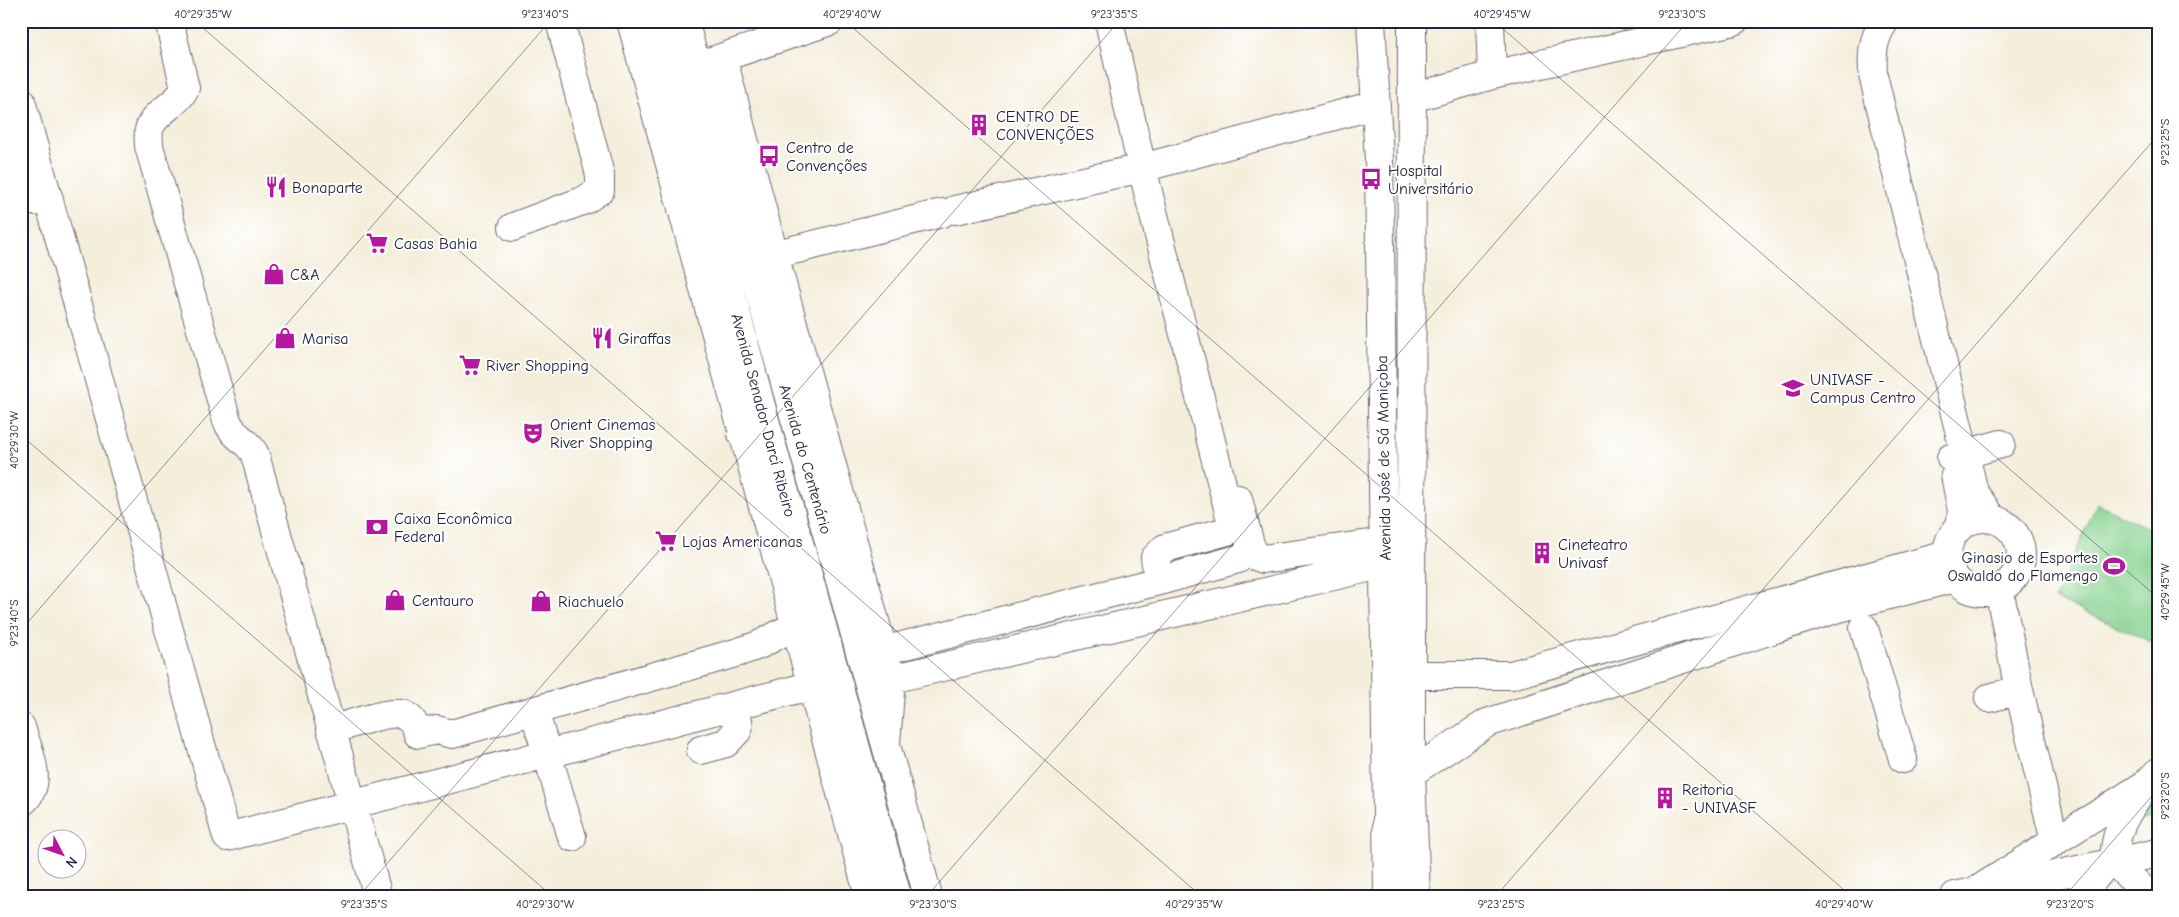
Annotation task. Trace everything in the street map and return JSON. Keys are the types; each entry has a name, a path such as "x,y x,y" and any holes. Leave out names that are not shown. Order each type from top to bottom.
{"main road":[{"path":"169,21 185,88 182,96 152,123 148,131 149,146 227,421 236,436 252,449 255,455 377,893"},
{"path":"513,227 585,200 600,190 600,175 560,21"},
{"path":"631,21 794,626 869,896"},
{"name":"Avenida Senador Darcí Ribeiro","path":"658,21 684,69 761,406 897,896"},
{"name":"Avenida do Centenário","path":"684,21 684,69 762,257 886,743 928,896"},
{"path":"684,69 723,59 830,21"},
{"path":"1109,21 1142,168 1231,520 1227,531 1165,548 1159,552 1155,558 1159,581"},
{"name":"Avenida José de Sá Maniçoba","path":"1371,21 1379,160 1388,896"},
{"name":"Avenida José de Sá Maniçoba","path":"1412,21 1411,675 1416,896"},
{"path":"1490,21 1492,75"},
{"path":"762,257 949,211 1142,168 1375,105 1412,98 1492,75 1734,21"},
{"path":"1868,21 1864,53 1866,78 1958,456 1974,492 1992,519"},
{"path":"1885,21 1873,44 1874,75 1958,456 1962,511 1960,527 1949,543 1951,566 1964,586 1975,591 1987,592 1999,589 2009,582 2016,572 2020,561 2017,537 2009,528 1992,519 1975,519 1960,527"},
{"path":"723,59 762,257 891,679 886,743"},
{"path":"21,101 31,173 49,199 227,838 798,689 813,692"},
{"path":"21,202 49,199"},
{"path":"742,434 761,406"},
{"path":"1958,456 2000,444"},
{"path":"1231,470 1250,544 1256,556 1263,559 1384,553"},
{"path":"891,679 1384,553"},
{"path":"882,651 1159,581 1238,559"},
{"path":"1411,675 1511,675 1951,566"},
{"path":"1412,772 1487,722 1839,608 1951,566"},
{"path":"1999,589 2019,690 2055,842"},
{"path":"331,730 398,714 410,720 418,734 437,730 452,734 759,646 794,626"},
{"path":"1864,628 1903,759"},
{"path":"1989,698 2019,690"},
{"path":"701,750 726,743 738,730 738,720 733,713 719,709"},
{"path":"534,710 572,838"},
{"path":"21,727 35,782 29,797 21,803"},
{"path":"1968,894 2055,842 2152,778"},
{"path":"2080,896 2110,863 2121,823 2152,778"},
{"path":"1968,894 2158,853"},
{"path":"2110,863 2150,896"}],"green space":[{"name":"Ginasio de Esportes Oswaldo do Flamengo","path":"2097,503 2158,533 2158,645 2055,599"},
{"path":"2158,791 2158,818 2131,823 2139,810"}],"place":[{"name":"CENTRO DE CONVENÇÕES","path":"979,125"},
{"name":"Centro de Convenções","path":"769,156"},
{"name":"Hospital Universitário","path":"1371,179"},
{"name":"Bonaparte","path":"276,187"},
{"name":"Casas Bahia","path":"377,243"},
{"name":"C&A","path":"274,274"},
{"name":"Marisa","path":"285,338"},
{"name":"Giraffas","path":"602,338"},
{"name":"River Shopping","path":"470,365"},
{"name":"UNIVASF - Campus Centro","path":"1793,388"},
{"name":"Orient Cinemas River Shopping","path":"533,433"},
{"name":"Caixa Econômica Federal","path":"377,527"},
{"name":"Lojas Americanas","path":"666,541"},
{"name":"Cineteatro Univasf","path":"1542,553"},
{"name":"Ginasio de Esportes Oswaldo do Flamengo","path":"2114,566"},
{"name":"Centauro","path":"395,600"},
{"name":"Riachuelo","path":"541,601"},
{"name":"Reitoria - UNIVASF","path":"1665,798"}]}
